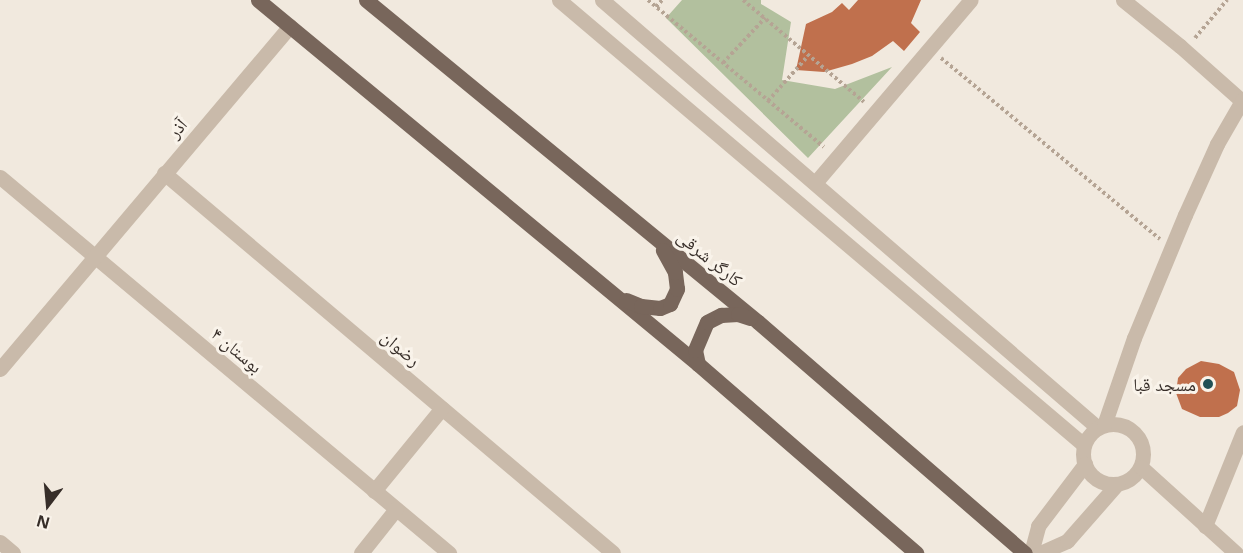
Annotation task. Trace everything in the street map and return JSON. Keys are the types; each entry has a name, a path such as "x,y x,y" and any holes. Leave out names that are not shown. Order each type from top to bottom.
{"main road":[{"path":"258,0 698,364 912,551"},
{"name":"کارگر شرقی","path":"366,0 758,322 1025,553"},
{"path":"615,295 641,306 660,308 670,304 677,289 675,272 658,242"},
{"path":"698,364 695,350 707,322 721,315 738,314 758,322"}],"street":[{"path":"559,0 1084,445"},
{"path":"602,0 1101,427 1124,426 1139,438 1143,457 1141,467 1135,476 1117,484 1067,541 1040,553"},
{"path":"814,183 971,0"},
{"path":"1031,553 1038,526 1084,464 1084,445 1101,427 1171,248 1217,144 1242,100 1123,0"},
{"name":"آذر","path":"0,369 290,26"},
{"name":"رضوان","path":"164,173 613,553"},
{"name":"بوستان ۴","path":"0,177 448,553"},
{"path":"374,491 442,408"},
{"path":"1205,525 1243,432"},
{"path":"1084,464 1097,480 1117,484"},
{"path":"1141,467 1236,553"},
{"path":"361,553 396,509"},
{"path":"0,542 13,553"}],"path":[{"path":"648,0 836,158"},
{"path":"656,7 662,0"},
{"path":"743,0 874,111"},
{"path":"1185,50 1227,0"},
{"path":"723,63 765,18"},
{"path":"929,48 1171,248"},
{"path":"768,101 806,58"}],"green space":[{"path":"682,0 761,0 761,4 791,22 782,80 835,89 892,67 808,158 666,18"}],"building":[{"path":"858,0 921,0 911,23 920,32 904,51 893,41 872,56 852,64 824,72 796,70 806,24 832,12 842,3 849,10"},
{"name":"مسجد قبا","path":"1201,361 1219,364 1234,372 1240,390 1237,406 1219,417 1200,417 1182,409 1176,393 1178,378 1186,369"}],"place":[{"name":"مسجد قبا","path":"1208,384"}]}
